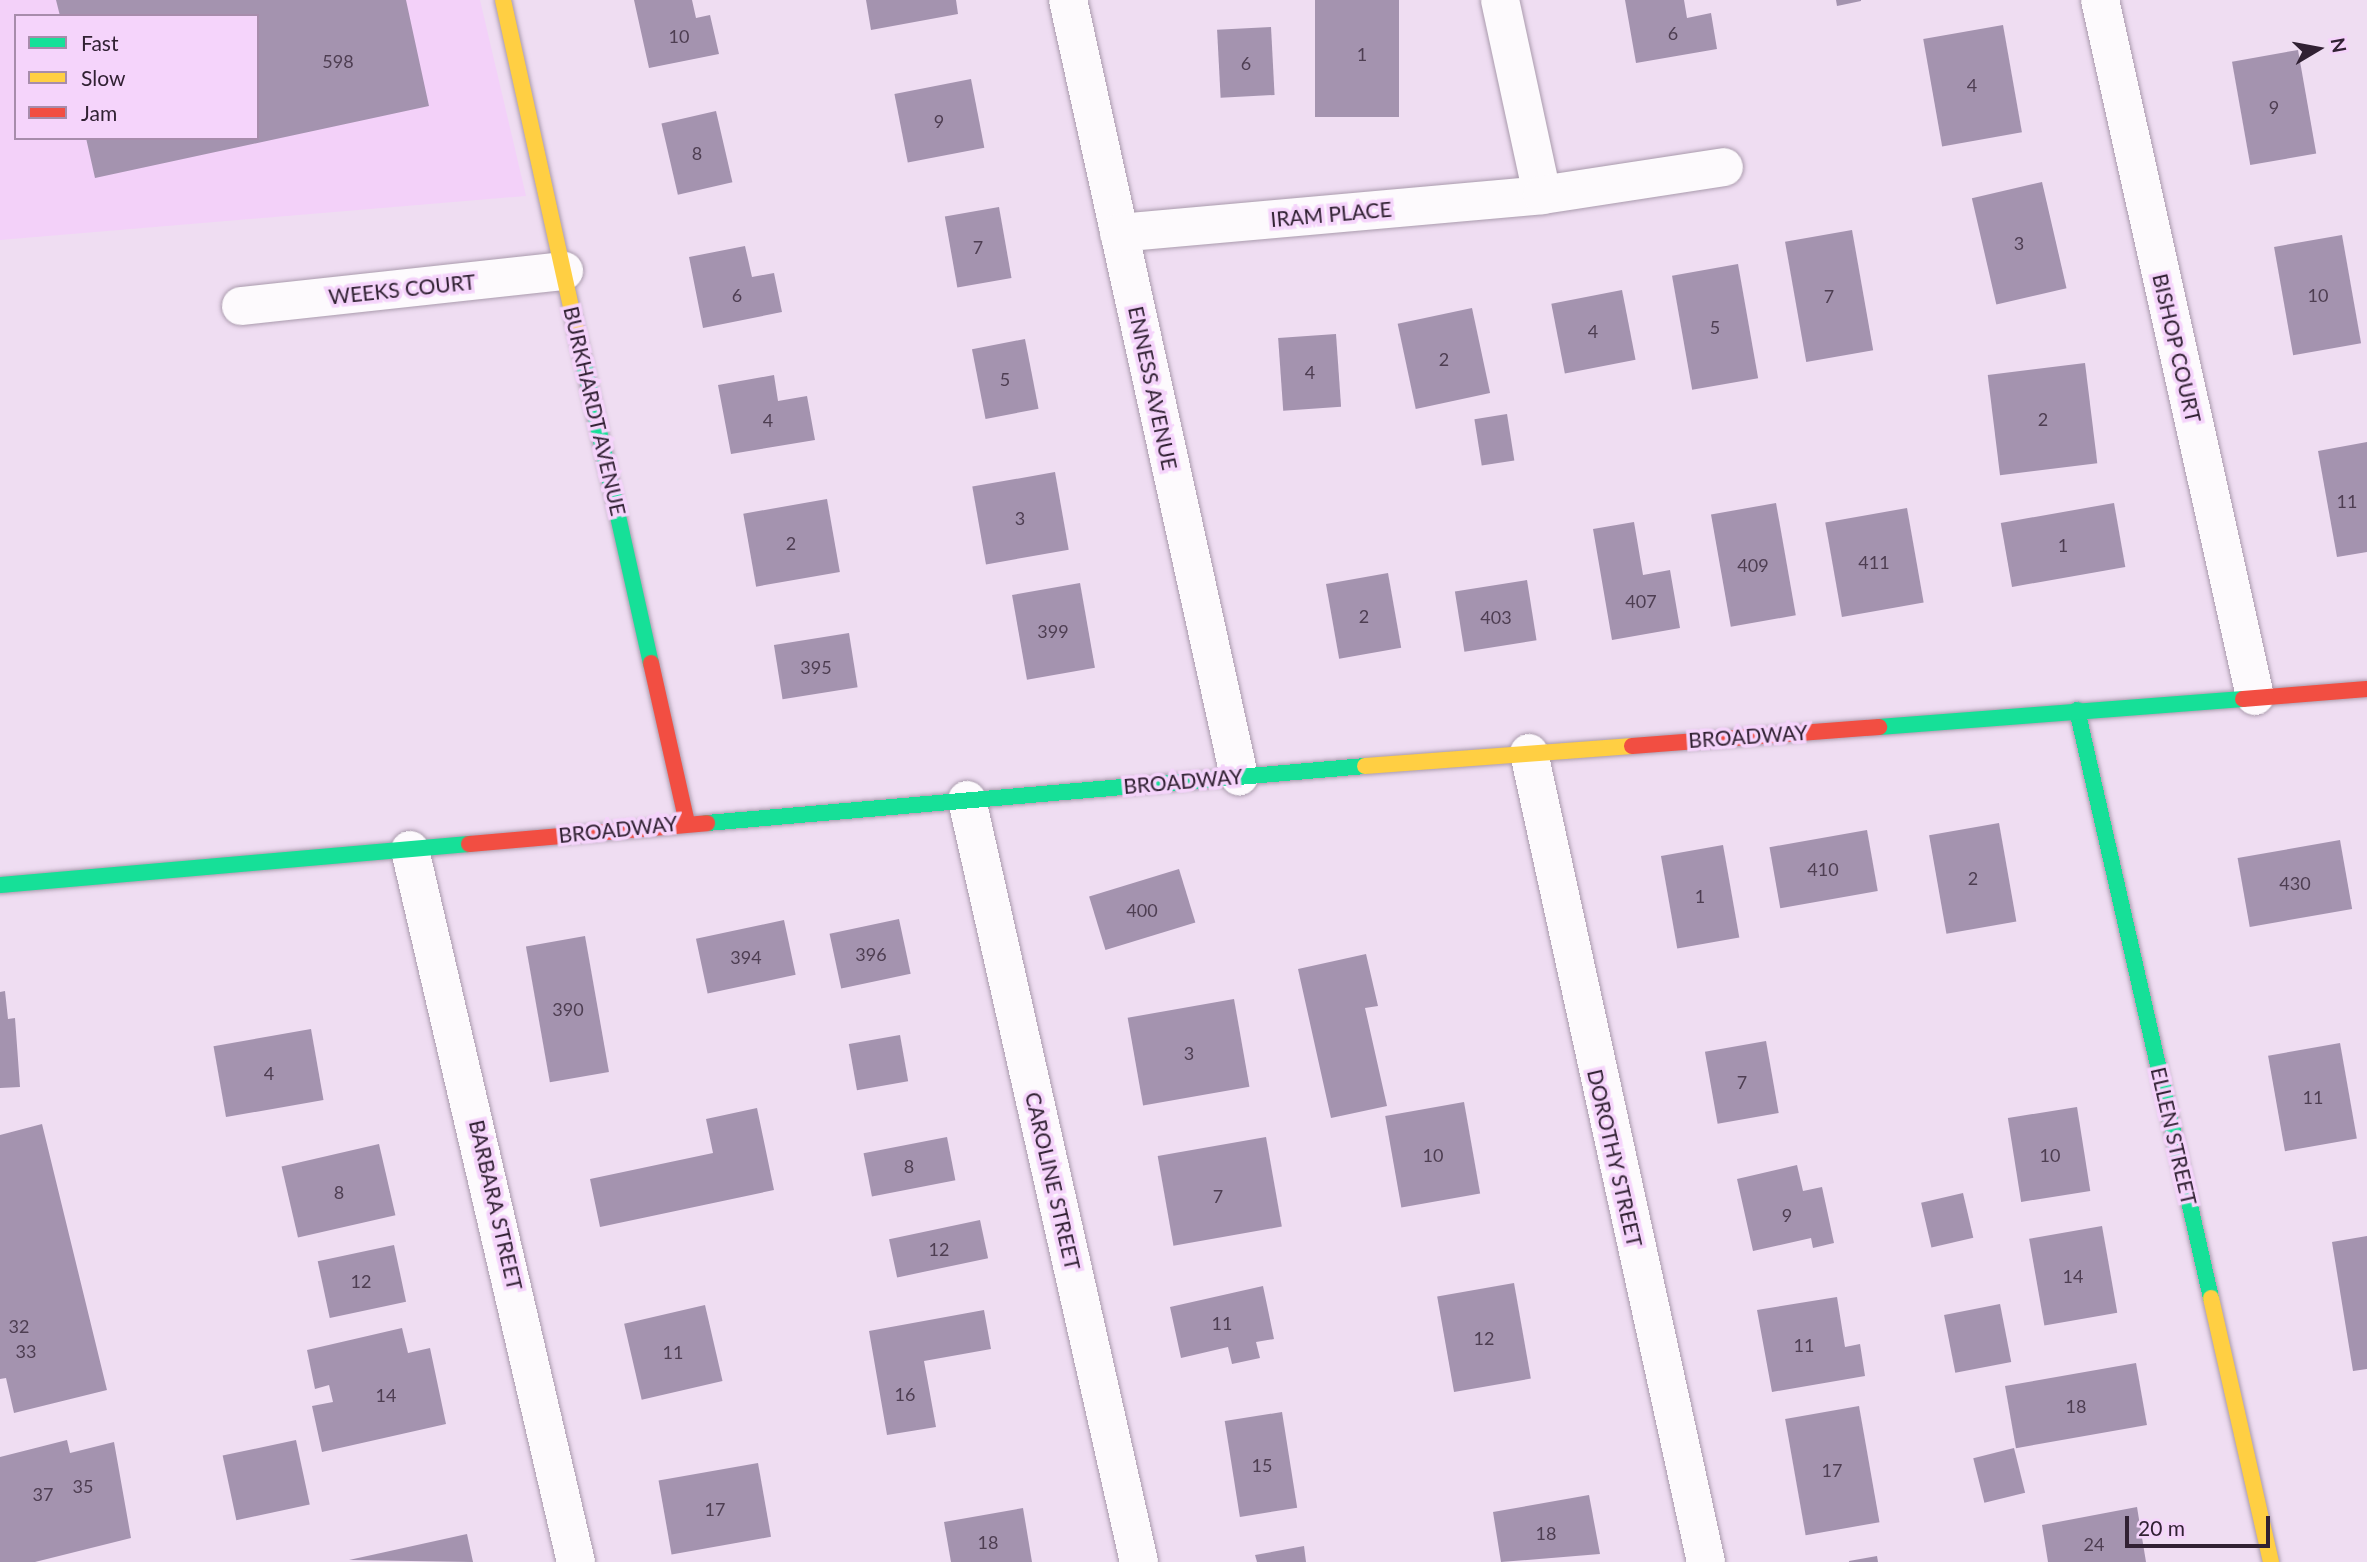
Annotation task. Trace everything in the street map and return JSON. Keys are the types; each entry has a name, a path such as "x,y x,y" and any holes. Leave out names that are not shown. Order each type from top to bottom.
{"main road":[{"name":"BURKHARDT AVENUE","path":"503,0 687,823"},
{"name":"BROADWAY","path":"0,885 1239,776 2367,689"},
{"name":"ELLEN STREET","path":"2077,710 2271,1562"}],"street":[{"name":"ENNESS AVENUE","path":"1068,0 1239,776"},
{"path":"1500,0 1542,195"},
{"name":"BISHOP COURT","path":"2100,0 2255,696"},
{"name":"IRAM PLACE","path":"1119,233 1542,195 1724,167"},
{"name":"WEEKS COURT","path":"241,306 564,271"},
{"name":"DOROTHY STREET","path":"1529,753 1706,1562"},
{"name":"CAROLINE STREET","path":"967,800 1139,1562"},
{"name":"BARBARA STREET","path":"410,850 576,1562"}],"shaded area":[{"path":"0,0 480,0 526,196 0,240"}],"building":[{"path":"56,0 406,0 429,106 95,178 86,140 259,140 259,14 60,14"},
{"path":"634,0 692,0 696,18 710,15 719,54 649,68"},
{"path":"866,0 956,0 958,14 871,30"},
{"path":"1315,0 1399,0 1399,117 1315,117"},
{"path":"1625,0 1684,0 1687,18 1711,13 1717,49 1636,63"},
{"path":"1836,0 1861,0 1861,1 1837,6"},
{"path":"2003,25 2022,132 1942,146 1923,39"},
{"path":"1271,27 1275,95 1221,98 1217,30"},
{"path":"2298,50 2316,153 2250,165 2232,62"},
{"path":"971,79 984,148 908,163 894,94"},
{"path":"716,111 732,182 678,195 661,124"},
{"path":"2042,182 2067,288 1996,304 1972,198"},
{"path":"999,207 1012,278 957,287 945,217"},
{"path":"1852,230 1873,350 1806,362 1785,242"},
{"path":"2342,235 2361,343 2293,355 2274,247"},
{"path":"745,246 752,277 774,273 782,312 703,328 689,257"},
{"path":"1738,264 1758,378 1692,390 1672,276"},
{"path":"1622,290 1636,360 1565,373 1551,304"},
{"path":"1472,308 1490,393 1416,409 1398,324"},
{"path":"1336,334 1341,407 1283,411 1278,338"},
{"path":"1025,339 1039,409 986,419 972,349"},
{"path":"2085,363 2097,463 2000,475 1988,375"},
{"path":"774,375 778,401 807,396 815,440 731,454 718,385"},
{"path":"1507,414 1514,460 1482,466 1474,419"},
{"path":"2367,442 2367,552 2337,557 2318,451"},
{"path":"1055,472 1069,550 986,564 972,487"},
{"path":"827,499 840,572 756,587 743,514"},
{"path":"1776,503 1796,615 1731,627 1711,514"},
{"path":"2114,503 2125,567 2012,587 2001,523"},
{"path":"1907,508 1924,603 1842,617 1825,522"},
{"path":"1634,522 1643,575 1670,570 1680,628 1612,640 1593,529"},
{"path":"1388,573 1401,648 1339,659 1326,584"},
{"path":"1527,580 1537,640 1464,652 1455,591"},
{"path":"1080,583 1095,668 1027,680 1012,595"},
{"path":"849,633 858,687 783,699 774,645"},
{"path":"1999,823 2016,921 1946,934 1929,835"},
{"path":"1867,830 1878,891 1780,908 1770,847"},
{"path":"2340,840 2352,909 2250,927 2238,858"},
{"path":"1723,845 1739,938 1677,949 1661,856"},
{"path":"1179,869 1195,923 1105,950 1089,896"},
{"path":"899,919 911,974 841,989 830,934"},
{"path":"784,920 796,975 708,993 696,939"},
{"path":"585,936 609,1072 550,1082 526,946"},
{"path":"1366,954 1378,1006 1365,1008 1387,1106 1331,1118 1298,969"},
{"path":"5,991 8,1019 15,1018 20,1087 0,1088 0,992"},
{"path":"1234,999 1249,1087 1143,1105 1128,1018"},
{"path":"311,1029 324,1100 226,1117 214,1046"},
{"path":"900,1035 908,1081 857,1090 849,1044"},
{"path":"1766,1041 1779,1113 1718,1124 1705,1052"},
{"path":"2340,1043 2357,1139 2285,1151 2268,1056"},
{"path":"1464,1102 1480,1194 1401,1207 1385,1116"},
{"path":"2077,1107 2090,1191 2021,1202 2008,1118"},
{"path":"757,1108 774,1190 600,1227 590,1179 713,1153 706,1119"},
{"path":"42,1124 107,1390 14,1413 6,1378 0,1379 0,1135"},
{"path":"947,1137 955,1180 872,1196 864,1153"},
{"path":"1266,1137 1282,1227 1173,1246 1158,1156"},
{"path":"379,1144 395,1215 298,1238 282,1166"},
{"path":"1797,1165 1803,1191 1822,1187 1834,1243 1813,1248 1811,1238 1753,1251 1737,1179"},
{"path":"1963,1193 1973,1238 1931,1247 1921,1203"},
{"path":"980,1220 988,1258 897,1277 889,1239"},
{"path":"2102,1226 2117,1313 2044,1326 2029,1239"},
{"path":"2367,1236 2367,1369 2353,1371 2332,1242"},
{"path":"394,1245 406,1302 330,1318 318,1261"},
{"path":"1514,1283 1531,1379 1454,1392 1437,1297"},
{"path":"1263,1286 1274,1339 1256,1342 1260,1358 1232,1364 1228,1347 1181,1358 1170,1307"},
{"path":"1837,1297 1845,1347 1860,1344 1865,1376 1772,1392 1757,1310"},
{"path":"2000,1304 2011,1362 1955,1373 1944,1315"},
{"path":"705,1305 723,1381 642,1400 624,1324"},
{"path":"984,1310 991,1349 924,1361 936,1427 887,1435 869,1331"},
{"path":"402,1328 408,1353 430,1348 446,1424 322,1452 312,1406 333,1402 329,1385 315,1389 307,1350"},
{"path":"2136,1363 2147,1425 2016,1448 2005,1386"},
{"path":"1859,1406 1879,1522 1806,1535 1785,1419"},
{"path":"1282,1412 1297,1508 1240,1517 1225,1421"},
{"path":"67,1440 70,1453 114,1442 131,1538 35,1562 0,1562 0,1457"},
{"path":"296,1440 310,1505 236,1520 223,1456"},
{"path":"2014,1448 2025,1493 1984,1503 1973,1458"},
{"path":"758,1463 771,1537 672,1554 659,1481"},
{"path":"1589,1495 1600,1554 1501,1562 1493,1512"},
{"path":"2137,1507 2146,1562 2048,1562 2042,1525"},
{"path":"1023,1508 1032,1562 951,1562 944,1522"},
{"path":"467,1534 473,1562 349,1560"},
{"path":"1304,1546 1306,1562 1257,1562 1255,1555"},
{"path":"1877,1556 1878,1562 1849,1562 1849,1561"}],"traffic: fast":[{"path":"580,346 651,663"},
{"path":"1879,727 2243,699"},
{"path":"2077,710 2211,1298"},
{"path":"707,823 1365,766"},
{"path":"0,885 469,844"}],"traffic: slow":[{"path":"503,0 580,346"},
{"path":"1365,766 1632,746"},
{"path":"2211,1298 2271,1562"}],"traffic: jam":[{"path":"651,663 687,823"},
{"path":"2243,699 2367,689"},
{"path":"1632,746 1879,727"},
{"path":"469,844 707,823"}]}
